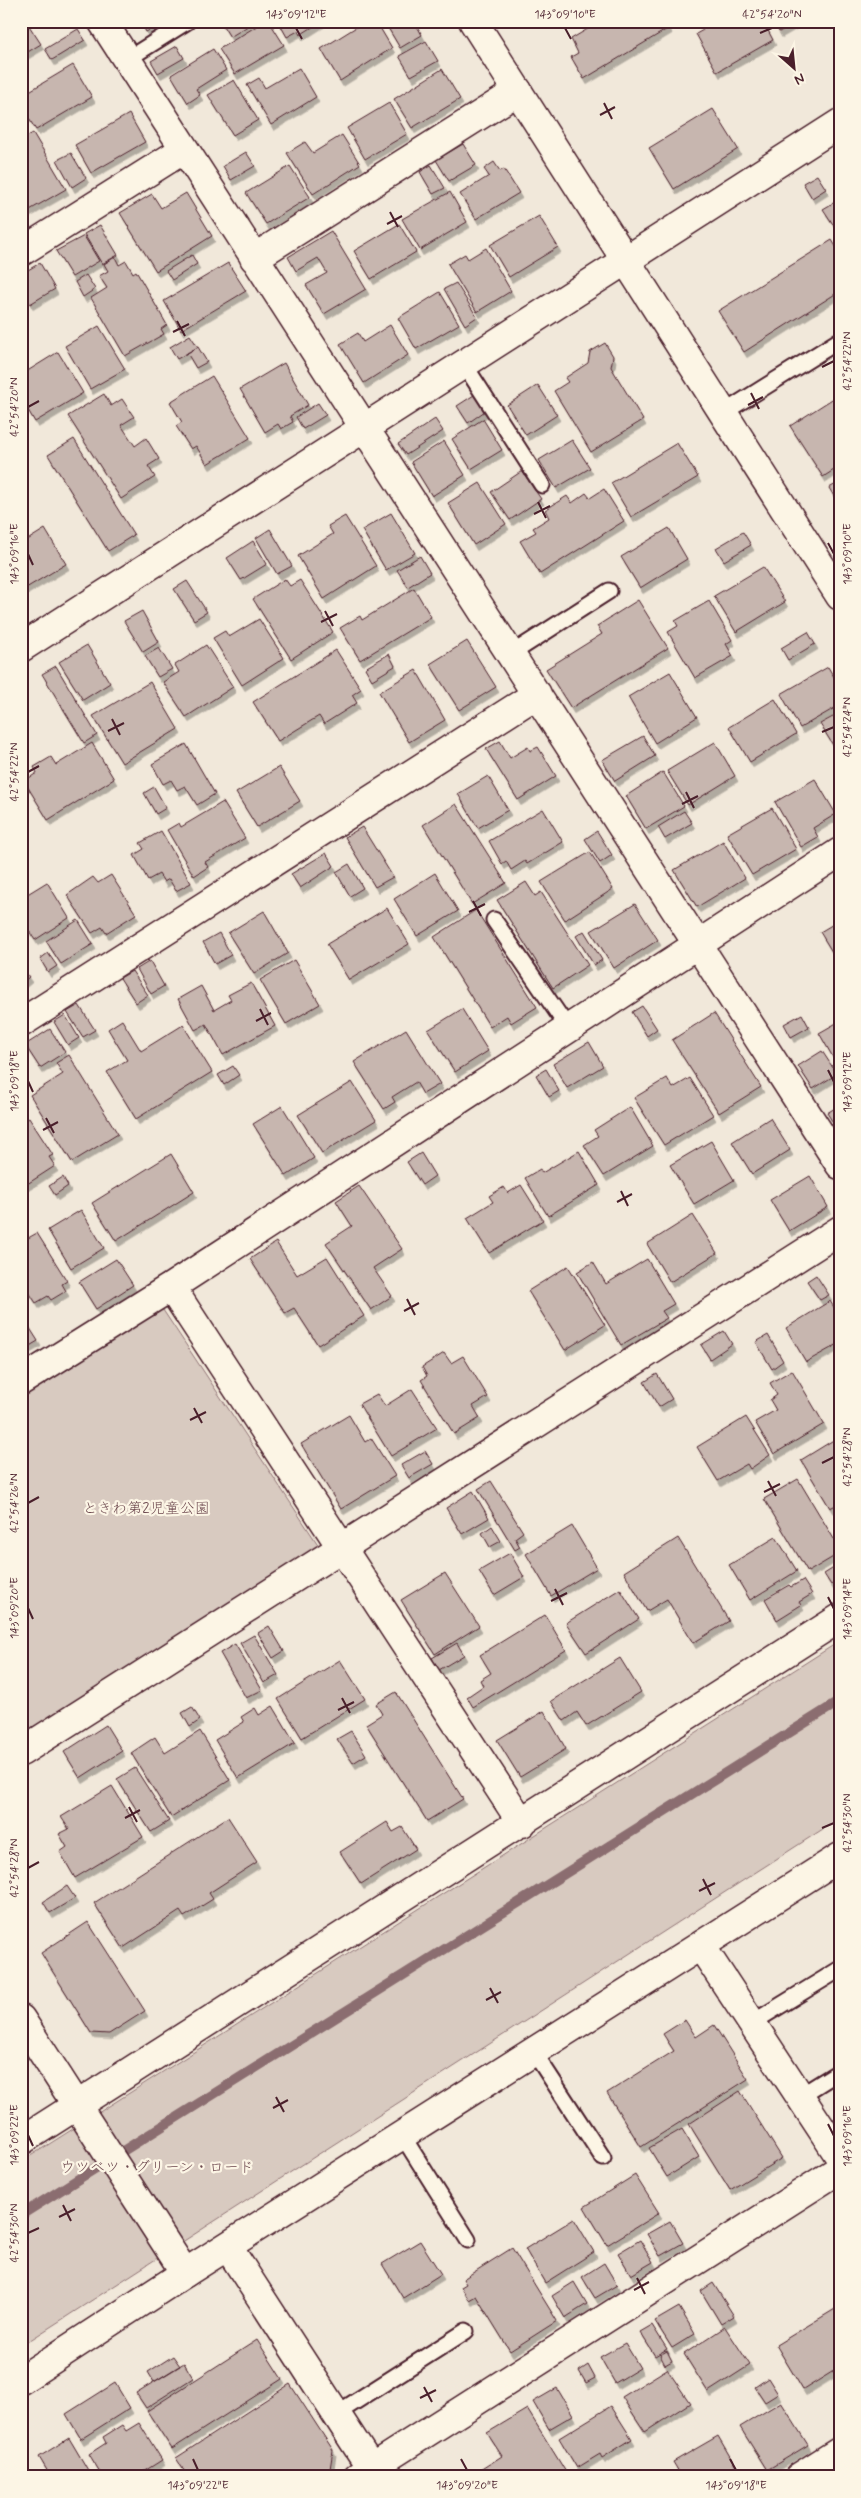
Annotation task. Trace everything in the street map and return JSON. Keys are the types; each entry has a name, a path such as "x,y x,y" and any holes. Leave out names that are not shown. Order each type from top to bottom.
{"street":[{"path":"102,21 183,150 365,428 840,1165"},
{"path":"473,21 840,596"},
{"path":"254,258 518,91"},
{"path":"21,648 840,123"},
{"path":"21,252 183,150"},
{"path":"21,1022 537,694"},
{"path":"21,1381 171,1287 840,852"},
{"path":"21,1752 344,1548 840,1230"},
{"path":"171,1287 344,1548 522,1823"},
{"path":"21,2141 522,1823 840,1618"},
{"path":"21,2380 185,2273 840,1857"},
{"path":"701,1946 840,2157"},
{"path":"21,2019 76,2107 185,2273"},
{"path":"228,2247 336,2414 369,2474 840,2169"},
{"path":"799,2477 840,2451"}],"lane":[{"path":"126,60 188,21"},
{"path":"724,413 840,340"},
{"path":"464,364 542,485"},
{"path":"511,654 609,591"},
{"path":"494,920 568,1028"},
{"path":"752,2023 840,1969"},
{"path":"534,2052 603,2158"},
{"path":"800,2096 840,2071"},
{"path":"402,2135 468,2240"},
{"path":"336,2414 466,2331"}],"green space":[{"name":"ときわ第2児童公園","path":"161,1307 321,1549 21,1735 21,1397"},
{"name":"ウツベツ・グリーン・ロード","path":"840,1641 840,1818 21,2346 21,2162"}],"building":[{"path":"21,21 26,21 41,44 21,56"},
{"path":"140,21 165,21 146,32"},
{"path":"220,21 256,21 230,37"},
{"path":"265,21 269,21 284,45 235,74 219,49"},
{"path":"278,21 322,21 300,35 298,31 287,37"},
{"path":"366,21 376,21 392,48 340,81 321,49"},
{"path":"384,21 414,21 422,35 400,48"},
{"path":"601,21 666,21 669,28 584,79 571,57 578,53 571,39"},
{"path":"719,21 763,21 773,40 717,72 696,34"},
{"path":"773,21 798,21 779,32"},
{"path":"78,29 85,40 52,60 45,49"},
{"path":"426,41 438,61 411,76 399,56"},
{"path":"177,46 184,58 158,73 151,61"},
{"path":"213,49 226,70 196,89 200,95 188,103 171,75"},
{"path":"73,65 92,97 36,130 21,106 21,96"},
{"path":"299,68 316,97 271,125 247,85 259,78 265,88"},
{"path":"442,69 460,99 412,128 394,99"},
{"path":"234,80 258,120 233,135 208,95"},
{"path":"389,103 407,134 365,159 347,128"},
{"path":"713,109 738,149 674,189 649,148"},
{"path":"129,114 145,142 91,173 75,145"},
{"path":"33,133 66,189 21,215 21,140"},
{"path":"342,135 360,164 313,194 287,153 305,142 313,153"},
{"path":"463,144 476,165 449,181 436,160"},
{"path":"246,152 255,166 231,180 223,166"},
{"path":"71,153 86,178 72,187 57,160"},
{"path":"494,162 500,171 504,169 519,193 476,219 460,194 489,176 484,169"},
{"path":"431,165 445,188 433,194 420,172"},
{"path":"290,166 310,197 266,224 246,193"},
{"path":"817,175 826,189 812,198 803,183"},
{"path":"450,192 467,222 420,250 402,219"},
{"path":"186,193 212,236 156,271 120,213 152,194 161,208"},
{"path":"840,199 840,235 823,209"},
{"path":"539,216 558,247 509,277 490,245"},
{"path":"399,224 416,252 371,279 354,251"},
{"path":"100,225 118,255 102,264 84,234"},
{"path":"331,231 366,289 324,314 306,285 327,273 318,258 296,271 288,257"},
{"path":"84,236 99,261 72,277 56,251"},
{"path":"832,240 840,253 840,291 744,352 718,311"},
{"path":"486,248 511,291 477,312 448,264 465,254 468,259"},
{"path":"192,255 197,264 172,280 166,271"},
{"path":"115,257 119,265 126,261 133,273 136,271 167,325 161,329 164,334 125,356 91,298 107,288 99,276 108,271 104,264"},
{"path":"40,263 55,289 30,304 21,288 21,274"},
{"path":"228,263 246,291 181,330 164,301"},
{"path":"86,275 95,289 83,297 75,282"},
{"path":"456,283 477,317 465,325 444,289"},
{"path":"440,292 459,324 416,349 398,318"},
{"path":"390,325 408,355 364,383 340,344 358,333 363,342"},
{"path":"99,326 125,369 90,389 65,346"},
{"path":"190,335 198,347 177,359 170,347"},
{"path":"605,343 613,356 611,367 643,420 591,452 554,391 568,382 565,378 588,363 590,352"},
{"path":"198,347 207,362 196,368 187,353"},
{"path":"58,352 83,393 35,422 21,398 21,375"},
{"path":"284,363 308,405 290,416 293,422 281,429 278,424 265,432 240,389"},
{"path":"212,376 250,438 207,464 196,446 191,449 176,426 182,422 170,402"},
{"path":"538,385 557,415 526,435 507,405"},
{"path":"104,394 111,406 122,399 134,417 121,425 135,446 146,438 159,459 148,466 155,477 121,499 68,416"},
{"path":"840,394 840,466 823,477 790,426"},
{"path":"474,395 485,411 468,423 457,406"},
{"path":"318,403 326,415 303,429 296,417"},
{"path":"435,419 443,431 406,455 398,444"},
{"path":"483,419 502,450 471,469 452,439"},
{"path":"74,439 134,535 108,551 48,455"},
{"path":"572,440 590,468 556,488 539,460"},
{"path":"444,441 465,475 432,496 411,462"},
{"path":"677,443 698,477 631,517 611,483"},
{"path":"522,471 541,499 510,520 491,492"},
{"path":"840,482 840,506 829,488"},
{"path":"480,483 506,524 474,545 448,503"},
{"path":"604,489 624,521 540,574 520,541 536,532 533,528 549,518 545,510 567,496 572,503 586,493 590,498"},
{"path":"391,513 415,553 386,570 362,530"},
{"path":"345,516 376,566 324,599 298,556 333,534 328,526"},
{"path":"669,528 687,559 640,588 621,557"},
{"path":"45,529 66,564 21,591 21,544"},
{"path":"270,529 292,566 277,574 256,538"},
{"path":"743,532 751,545 724,561 716,548"},
{"path":"253,541 267,564 241,580 227,558"},
{"path":"420,556 430,573 408,587 397,570"},
{"path":"763,567 785,602 736,632 714,596"},
{"path":"285,579 290,586 300,580 333,632 291,659 253,599"},
{"path":"187,581 207,612 194,620 174,589"},
{"path":"414,588 431,617 360,660 340,628 360,616 362,620"},
{"path":"638,600 668,648 571,708 546,669 602,634 597,626"},
{"path":"709,601 732,640 726,644 733,656 695,678 668,632 678,626 675,621"},
{"path":"142,611 159,642 143,652 124,621"},
{"path":"259,619 284,658 242,685 213,638 225,631 229,637"},
{"path":"808,632 815,644 788,660 781,648"},
{"path":"467,641 496,687 459,710 430,664"},
{"path":"87,645 110,683 83,700 59,662"},
{"path":"206,645 233,687 186,717 163,682 179,672 175,665"},
{"path":"159,648 172,669 158,677 145,656"},
{"path":"336,650 361,689 352,695 357,703 324,724 319,716 278,741 253,702"},
{"path":"389,654 395,666 372,680 365,668"},
{"path":"56,666 97,735 84,743 42,674"},
{"path":"828,667 840,687 840,705 800,728 781,694"},
{"path":"416,670 445,720 409,742 379,692"},
{"path":"670,672 697,717 655,743 628,697"},
{"path":"150,682 178,729 122,763 93,716"},
{"path":"775,699 796,734 750,762 729,727"},
{"path":"840,713 840,748 836,750 820,724"},
{"path":"643,736 655,756 615,781 602,760"},
{"path":"500,741 510,758 528,747 530,751 538,747 556,776 518,800 486,749"},
{"path":"715,742 735,776 688,805 667,771"},
{"path":"92,743 114,779 48,820 24,781 37,773 34,767 51,757 56,765"},
{"path":"186,744 215,794 197,805 185,786 177,790 171,780 163,784 152,764"},
{"path":"279,767 300,801 257,827 236,793"},
{"path":"663,772 684,806 646,829 626,796"},
{"path":"488,776 508,810 478,828 458,794"},
{"path":"815,779 836,814 813,828 818,837 801,847 775,802"},
{"path":"154,787 166,808 156,814 144,793"},
{"path":"223,802 245,838 205,862 208,867 194,876 167,830 179,823 181,827"},
{"path":"456,804 506,883 472,904 423,825"},
{"path":"772,808 796,849 752,875 727,834"},
{"path":"543,809 563,842 527,864 525,861 511,870 506,861 502,864 489,841"},
{"path":"684,811 692,823 665,839 658,827"},
{"path":"362,827 393,877 375,887 345,837"},
{"path":"161,831 191,883 176,891 169,879 164,882 159,874 148,880 134,855 144,849 140,843"},
{"path":"597,831 612,855 600,863 585,839"},
{"path":"723,841 745,878 697,907 674,870"},
{"path":"590,852 613,889 565,920 541,882"},
{"path":"326,853 334,866 300,888 291,874"},
{"path":"349,864 363,888 350,896 336,872"},
{"path":"435,873 458,911 417,936 394,899"},
{"path":"111,875 136,914 106,933 102,927 92,933 67,895 93,877 98,883"},
{"path":"47,882 69,918 35,940 21,919 21,898"},
{"path":"526,882 535,896 541,892 588,965 553,988 497,900"},
{"path":"635,904 658,940 614,968 591,931"},
{"path":"387,908 409,944 349,980 327,944"},
{"path":"476,910 537,1007 511,1023 507,1016 490,1027 434,937"},
{"path":"264,911 288,953 254,974 228,933"},
{"path":"78,920 93,944 61,964 46,941"},
{"path":"840,920 840,965 820,932"},
{"path":"584,931 602,960 594,965 576,936"},
{"path":"219,933 231,955 215,964 203,942"},
{"path":"48,953 57,966 48,972 40,959"},
{"path":"294,960 320,1004 286,1024 260,980"},
{"path":"150,961 164,986 151,994 137,969"},
{"path":"23,969 29,977 22,983 21,970"},
{"path":"132,971 148,995 136,1003 120,978"},
{"path":"251,983 275,1026 223,1055 206,1024 195,1030 178,999 201,986 214,1010 231,1000 228,995"},
{"path":"79,1005 95,1030 83,1037 67,1012"},
{"path":"642,1006 657,1029 647,1036 632,1012"},
{"path":"462,1009 488,1051 455,1072 428,1030"},
{"path":"714,1013 761,1087 719,1113 672,1040"},
{"path":"802,1014 809,1027 791,1037 784,1024"},
{"path":"65,1015 79,1038 68,1045 54,1022"},
{"path":"122,1020 141,1051 183,1025 212,1072 136,1119 107,1072 127,1060 108,1029"},
{"path":"840,1021 840,1065 838,1066 819,1033"},
{"path":"50,1029 65,1052 40,1068 25,1045"},
{"path":"406,1029 440,1084 423,1094 416,1082 392,1097 395,1102 384,1109 354,1062"},
{"path":"589,1042 603,1066 567,1088 553,1064"},
{"path":"822,1051 837,1074 813,1089 798,1066"},
{"path":"69,1055 118,1134 72,1162 30,1095 63,1074 56,1063"},
{"path":"233,1066 239,1075 224,1085 218,1075"},
{"path":"546,1069 559,1091 549,1097 536,1075"},
{"path":"667,1078 673,1088 690,1078 713,1115 664,1145 634,1098"},
{"path":"352,1082 376,1120 322,1153 298,1115"},
{"path":"840,1105 840,1133 827,1113"},
{"path":"282,1106 314,1158 286,1176 253,1124"},
{"path":"630,1107 653,1146 604,1176 584,1145 598,1136 594,1130"},
{"path":"29,1118 53,1155 49,1157 55,1166 21,1188 21,1123"},
{"path":"770,1118 790,1150 752,1174 732,1142"},
{"path":"711,1141 734,1180 694,1204 670,1165"},
{"path":"579,1151 599,1185 548,1216 525,1178 540,1169 542,1173"},
{"path":"421,1153 435,1176 422,1185 407,1162"},
{"path":"171,1154 194,1192 116,1241 92,1203"},
{"path":"810,1176 828,1207 789,1231 770,1200"},
{"path":"63,1177 68,1186 55,1195 49,1186"},
{"path":"521,1185 543,1220 489,1253 467,1218 493,1202 489,1196 504,1187 508,1193"},
{"path":"359,1186 402,1249 373,1268 392,1296 371,1310 326,1243 352,1226 336,1201"},
{"path":"81,1210 104,1248 71,1268 48,1230"},
{"path":"693,1215 717,1253 670,1282 647,1244"},
{"path":"37,1233 67,1281 62,1284 66,1291 51,1300 48,1296 36,1303 21,1280 21,1242"},
{"path":"276,1242 297,1275 327,1257 364,1316 318,1345 294,1308 285,1313 250,1259"},
{"path":"116,1259 133,1285 96,1309 79,1282"},
{"path":"647,1259 674,1304 662,1311 667,1318 621,1345 577,1272 593,1262 606,1284"},
{"path":"568,1266 605,1325 565,1350 528,1291"},
{"path":"816,1275 829,1295 820,1300 807,1281"},
{"path":"830,1301 840,1317 840,1343 806,1362 786,1328"},
{"path":"26,1322 38,1341 21,1351 21,1325"},
{"path":"724,1331 732,1344 710,1359 701,1345"},
{"path":"768,1335 783,1361 772,1369 756,1342"},
{"path":"444,1353 451,1363 463,1356 488,1397 473,1406 480,1418 454,1434 421,1380 427,1376 422,1367"},
{"path":"792,1370 824,1424 774,1454 755,1422 776,1410 770,1400 777,1395 770,1383"},
{"path":"657,1374 672,1399 659,1407 644,1382"},
{"path":"412,1389 437,1428 391,1456 359,1404 377,1394 385,1406"},
{"path":"349,1415 365,1442 371,1438 395,1476 341,1509 301,1444"},
{"path":"746,1417 770,1455 750,1469 747,1464 718,1481 697,1447"},
{"path":"840,1436 840,1503 830,1508 801,1460"},
{"path":"425,1451 433,1464 409,1478 401,1465"},
{"path":"798,1479 840,1549 840,1553 808,1572 764,1499"},
{"path":"491,1481 523,1532 515,1538 520,1547 515,1550 478,1489"},
{"path":"473,1491 489,1518 462,1534 446,1508"},
{"path":"492,1526 501,1541 490,1547 482,1533"},
{"path":"572,1526 597,1568 551,1596 526,1554"},
{"path":"776,1537 797,1571 750,1600 729,1565"},
{"path":"678,1538 729,1621 693,1643 667,1599 647,1611 624,1572"},
{"path":"510,1553 524,1577 494,1595 479,1571"},
{"path":"840,1564 840,1580 831,1585 824,1574"},
{"path":"445,1573 479,1626 435,1654 401,1600"},
{"path":"803,1580 812,1594 799,1602 801,1605 777,1620 765,1599 789,1585 791,1587"},
{"path":"620,1589 639,1619 586,1653 566,1623"},
{"path":"545,1615 566,1650 473,1707 467,1697 483,1686 480,1680 491,1673 480,1655"},
{"path":"269,1626 284,1651 273,1658 258,1633"},
{"path":"254,1635 278,1675 264,1683 240,1643"},
{"path":"457,1643 464,1655 439,1670 432,1658"},
{"path":"235,1644 262,1690 246,1698 220,1653"},
{"path":"620,1658 641,1692 586,1726 577,1712 564,1721 551,1701"},
{"path":"340,1660 365,1699 302,1738 278,1699"},
{"path":"396,1692 463,1799 427,1821 366,1724 382,1714 376,1704"},
{"path":"273,1706 295,1743 238,1778 215,1740 244,1722 241,1717 255,1708 259,1715"},
{"path":"192,1707 200,1720 190,1727 182,1713"},
{"path":"544,1711 566,1749 520,1777 497,1740"},
{"path":"106,1725 122,1751 80,1778 64,1752"},
{"path":"200,1731 230,1780 171,1817 131,1753 155,1737 165,1753"},
{"path":"351,1731 366,1755 353,1763 337,1739"},
{"path":"135,1768 169,1821 151,1832 117,1779"},
{"path":"112,1786 143,1837 75,1878 60,1852 67,1847 59,1834 69,1829 61,1817"},
{"path":"228,1817 257,1862 209,1893 213,1899 184,1917 180,1911 123,1948 94,1903"},
{"path":"387,1822 393,1832 402,1827 416,1849 361,1884 340,1852"},
{"path":"67,1886 75,1898 50,1913 43,1902"},
{"path":"88,1922 145,2011 109,2034 91,2033 41,1953"},
{"path":"685,2020 696,2037 714,2025 748,2079 641,2147 607,2093 674,2051 663,2034"},
{"path":"740,2091 782,2158 730,2190 689,2124"},
{"path":"682,2129 699,2157 667,2177 649,2148"},
{"path":"635,2175 659,2213 607,2245 584,2207"},
{"path":"574,2219 594,2252 545,2283 525,2249"},
{"path":"670,2221 683,2243 660,2256 647,2234"},
{"path":"640,2240 653,2262 631,2275 618,2253"},
{"path":"420,2241 441,2274 403,2298 382,2264"},
{"path":"512,2248 557,2321 510,2351 476,2296 469,2300 461,2287 466,2284 463,2279"},
{"path":"604,2263 617,2285 595,2298 582,2277"},
{"path":"574,2282 587,2304 565,2318 552,2296"},
{"path":"713,2283 734,2316 721,2324 701,2291"},
{"path":"840,2306 840,2367 803,2390 776,2345"},
{"path":"679,2307 695,2334 672,2348 655,2321"},
{"path":"652,2325 667,2349 655,2356 640,2332"},
{"path":"725,2327 750,2365 708,2392 684,2354"},
{"path":"257,2340 282,2379 172,2449 147,2411"},
{"path":"625,2343 640,2368 615,2383 600,2357"},
{"path":"667,2351 672,2361 665,2365 660,2355"},
{"path":"173,2356 180,2366 154,2382 148,2372"},
{"path":"184,2363 193,2378 146,2408 136,2393"},
{"path":"588,2365 595,2378 586,2383 579,2371"},
{"path":"667,2369 690,2403 645,2432 622,2397"},
{"path":"768,2378 778,2394 765,2402 755,2387"},
{"path":"115,2383 130,2408 81,2439 66,2414"},
{"path":"290,2384 333,2450 330,2469 318,2477 188,2477 176,2458"},
{"path":"557,2388 573,2415 549,2429 533,2402"},
{"path":"781,2402 808,2445 767,2470 740,2427"},
{"path":"611,2406 632,2439 602,2458 600,2454 577,2468 559,2438"},
{"path":"527,2409 569,2477 481,2477 484,2475 480,2470 502,2456 487,2433"},
{"path":"139,2423 162,2460 135,2477 103,2477 89,2454 106,2443 103,2437 122,2425 126,2431"},
{"path":"718,2436 739,2472 732,2477 682,2477 673,2462"},
{"path":"69,2438 92,2477 51,2477 39,2457"}],"waterway":[{"path":"21,2215 840,1701"}]}
